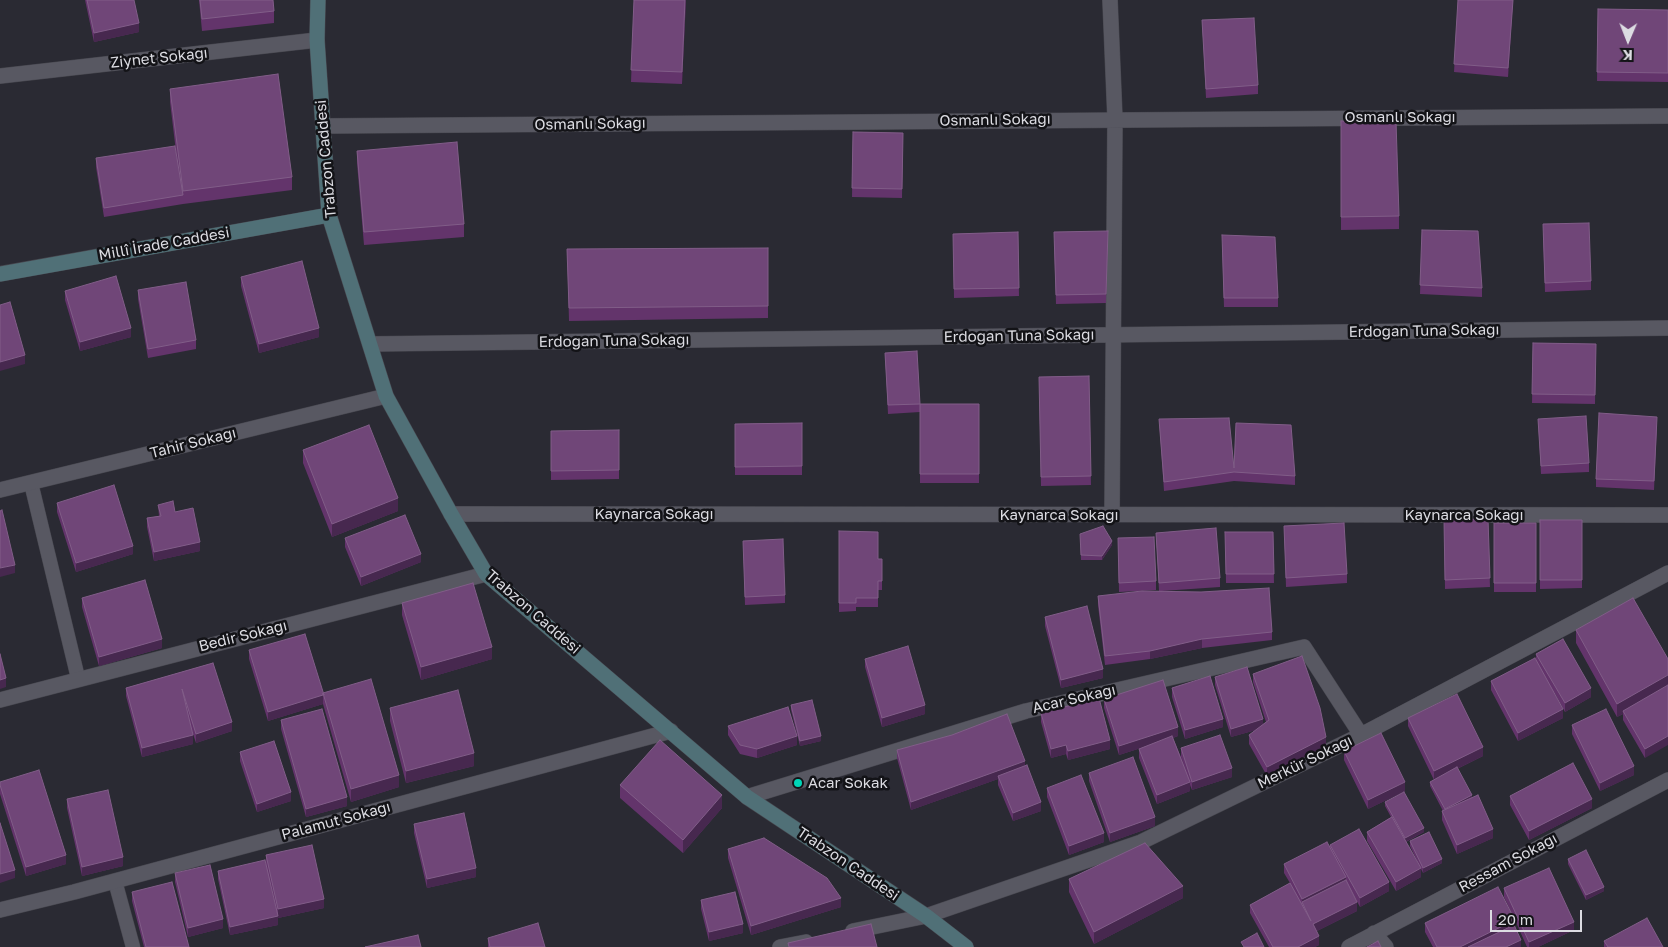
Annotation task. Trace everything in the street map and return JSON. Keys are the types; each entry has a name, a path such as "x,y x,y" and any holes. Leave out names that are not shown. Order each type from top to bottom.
{"main road":[{"name":"Trabzon Caddesi","path":"318,0 317,40 329,214 386,396 450,514 486,574 747,797 926,916 966,947"},
{"name":"Millî İrade Caddesi","path":"0,274 329,214"}],"street":[{"path":"1110,0 1115,119 1112,515"},
{"name":"Ziynet Sokağı","path":"0,76 317,40"},
{"name":"Osmanlı Sokağı","path":"323,126 1668,116"},
{"name":"Erdoğan Tuna Sokağı","path":"370,344 1668,328"},
{"name":"Tahir Sokağı","path":"0,490 386,396"},
{"name":"Kaynarca Sokağı","path":"450,514 1668,515"},
{"name":"Merkür Sokağı","path":"838,935 926,916 1141,842 1361,735 1668,573"},
{"name":"Bedir Sokağı","path":"0,700 78,678 486,574"},
{"name":"Acar Sokağı","path":"747,797 1026,710 1304,647 1361,735"},
{"name":"Palamut Sokağı","path":"0,910 115,881 671,731"},
{"name":"Ressam Sokağı","path":"1349,947 1668,780"},
{"path":"1374,933 1386,947"},
{"path":"780,947 819,939"}],"lane":[{"path":"31,483 78,678"},
{"path":"115,881 133,947"}],"building":[{"path":"87,0 134,0 139,23 94,33"},
{"path":"200,0 273,0 274,11 202,19"},
{"path":"634,0 685,0 682,72 631,70"},
{"path":"1458,0 1513,0 1508,68 1454,64"},
{"path":"1598,9 1668,10 1668,73 1597,72"},
{"path":"1254,18 1258,85 1206,89 1202,20"},
{"path":"278,74 292,177 183,191 170,89"},
{"path":"1341,121 1396,121 1399,216 1341,217"},
{"path":"853,132 903,133 902,189 852,188"},
{"path":"457,142 464,224 364,232 357,151"},
{"path":"175,146 183,195 104,208 96,158"},
{"path":"1589,223 1591,281 1545,283 1543,224"},
{"path":"1422,230 1478,231 1482,288 1420,285"},
{"path":"1108,231 1106,294 1056,295 1054,232"},
{"path":"1018,232 1019,288 954,289 953,234"},
{"path":"1222,235 1275,237 1278,298 1224,298"},
{"path":"768,248 768,306 569,308 567,249"},
{"path":"302,261 319,328 259,344 241,277"},
{"path":"116,276 131,328 80,342 65,291"},
{"path":"186,282 196,340 148,349 138,290"},
{"path":"10,302 25,355 0,362 0,305"},
{"path":"1533,343 1596,344 1595,395 1532,394"},
{"path":"917,351 920,404 888,405 885,353"},
{"path":"1089,376 1091,476 1041,477 1039,377"},
{"path":"920,404 979,404 979,474 920,474"},
{"path":"1599,413 1657,417 1654,481 1596,479"},
{"path":"1586,416 1589,463 1541,466 1538,419"},
{"path":"1229,418 1234,468 1236,423 1291,425 1295,476 1234,472 1164,482 1159,419"},
{"path":"802,423 802,466 735,467 735,424"},
{"path":"369,425 398,498 332,524 303,450"},
{"path":"619,430 619,470 551,471 551,431"},
{"path":"114,485 133,546 76,563 57,503"},
{"path":"173,501 175,512 193,508 200,542 154,552 147,518 161,516 158,505"},
{"path":"2,510 15,565 0,568 0,511"},
{"path":"405,515 421,554 361,577 345,538"},
{"path":"1488,519 1490,578 1445,580 1444,520"},
{"path":"1540,520 1582,520 1582,580 1540,580"},
{"path":"1344,523 1347,574 1286,578 1284,526"},
{"path":"1494,523 1536,523 1536,583 1494,583"},
{"path":"1103,526 1112,541 1102,556 1081,555 1080,534"},
{"path":"1216,528 1220,578 1159,583 1156,533"},
{"path":"839,531 878,532 878,559 882,559 882,581 878,581 878,598 856,598 856,603 839,603"},
{"path":"1225,532 1273,532 1274,574 1226,574"},
{"path":"1154,537 1156,581 1119,583 1118,538"},
{"path":"783,539 785,595 745,597 743,541"},
{"path":"145,580 162,639 99,657 82,598"},
{"path":"473,583 492,647 421,667 402,603"},
{"path":"1269,588 1272,632 1202,639 1150,651 1105,656 1098,596 1142,591 1201,592"},
{"path":"1633,598 1668,659 1668,675 1617,704 1576,630"},
{"path":"1087,606 1103,669 1061,680 1045,617"},
{"path":"305,634 324,695 323,693 323,695 268,712 249,650"},
{"path":"1563,639 1591,688 1565,703 1536,654"},
{"path":"908,646 925,705 882,718 865,659"},
{"path":"0,654 6,678 0,680"},
{"path":"1302,656 1320,708 1326,737 1267,767 1249,735 1269,720 1253,674"},
{"path":"1535,658 1563,709 1518,733 1491,681"},
{"path":"213,663 232,722 196,734 182,689 193,735 142,748 126,688"},
{"path":"1247,667 1263,719 1231,729 1215,677"},
{"path":"1210,676 1223,719 1185,730 1172,688"},
{"path":"371,679 399,775 351,789 323,693"},
{"path":"1163,680 1178,727 1119,746 1104,699"},
{"path":"1668,685 1668,736 1645,749 1623,711"},
{"path":"458,690 474,753 406,771 390,708"},
{"path":"1457,694 1483,747 1434,771 1408,718"},
{"path":"1099,698 1110,740 1068,751 1066,745 1051,749 1041,713"},
{"path":"812,700 821,736 800,741 791,705"},
{"path":"788,707 797,736 757,749 740,745 728,726"},
{"path":"322,709 347,797 306,809 281,720"},
{"path":"1606,709 1634,766 1600,783 1572,725"},
{"path":"1007,714 1025,761 911,802 897,750 952,735"},
{"path":"1381,733 1405,782 1368,800 1344,751"},
{"path":"1220,735 1232,768 1192,782 1181,748"},
{"path":"1172,736 1190,782 1157,795 1139,749"},
{"path":"660,740 722,795 683,840 620,785"},
{"path":"274,741 291,792 257,804 240,752"},
{"path":"1133,757 1155,817 1110,833 1089,773"},
{"path":"1573,763 1592,799 1529,831 1510,796"},
{"path":"1027,765 1041,802 1013,813 998,776"},
{"path":"1457,767 1472,795 1445,809 1430,782"},
{"path":"39,770 66,855 26,867 0,782"},
{"path":"1081,775 1104,833 1069,846 1047,788"},
{"path":"108,790 123,857 82,867 67,799"},
{"path":"1404,792 1424,828 1405,838 1385,802"},
{"path":"1478,795 1493,829 1457,845 1442,811"},
{"path":"464,813 476,868 427,879 414,824"},
{"path":"1392,817 1421,868 1396,882 1367,832"},
{"path":"0,823 15,870 0,874"},
{"path":"1359,829 1389,882 1360,898 1330,845"},
{"path":"1429,832 1442,859 1423,868 1410,841"},
{"path":"764,838 827,878 841,898 751,926 728,849"},
{"path":"1327,842 1346,877 1302,899 1284,864"},
{"path":"1145,843 1183,886 1094,932 1069,879"},
{"path":"312,845 324,899 278,909 266,855"},
{"path":"1586,850 1604,887 1586,895 1568,859"},
{"path":"265,860 278,916 230,927 218,871"},
{"path":"210,865 223,919 188,928 175,873"},
{"path":"1549,868 1574,922 1529,942 1504,888"},
{"path":"1346,880 1357,902 1313,924 1319,936 1298,947 1273,947 1250,905 1290,883 1311,921 1302,902"},
{"path":"172,882 189,947 146,947 132,892"},
{"path":"1498,887 1515,920 1460,947 1437,947 1425,923"},
{"path":"735,892 743,924 709,932 701,900"},
{"path":"1647,918 1663,947 1608,947 1604,941"},
{"path":"538,923 545,947 490,947 488,938"},
{"path":"871,924 877,947 789,947 788,943"},
{"path":"1514,925 1521,940 1506,947 1468,947"},
{"path":"1257,933 1264,947 1244,947 1241,942"},
{"path":"418,935 421,947 365,947"},
{"path":"1378,941 1381,947 1367,947"}],"place":[{"name":"Acar Sokak","path":"798,783"}]}
